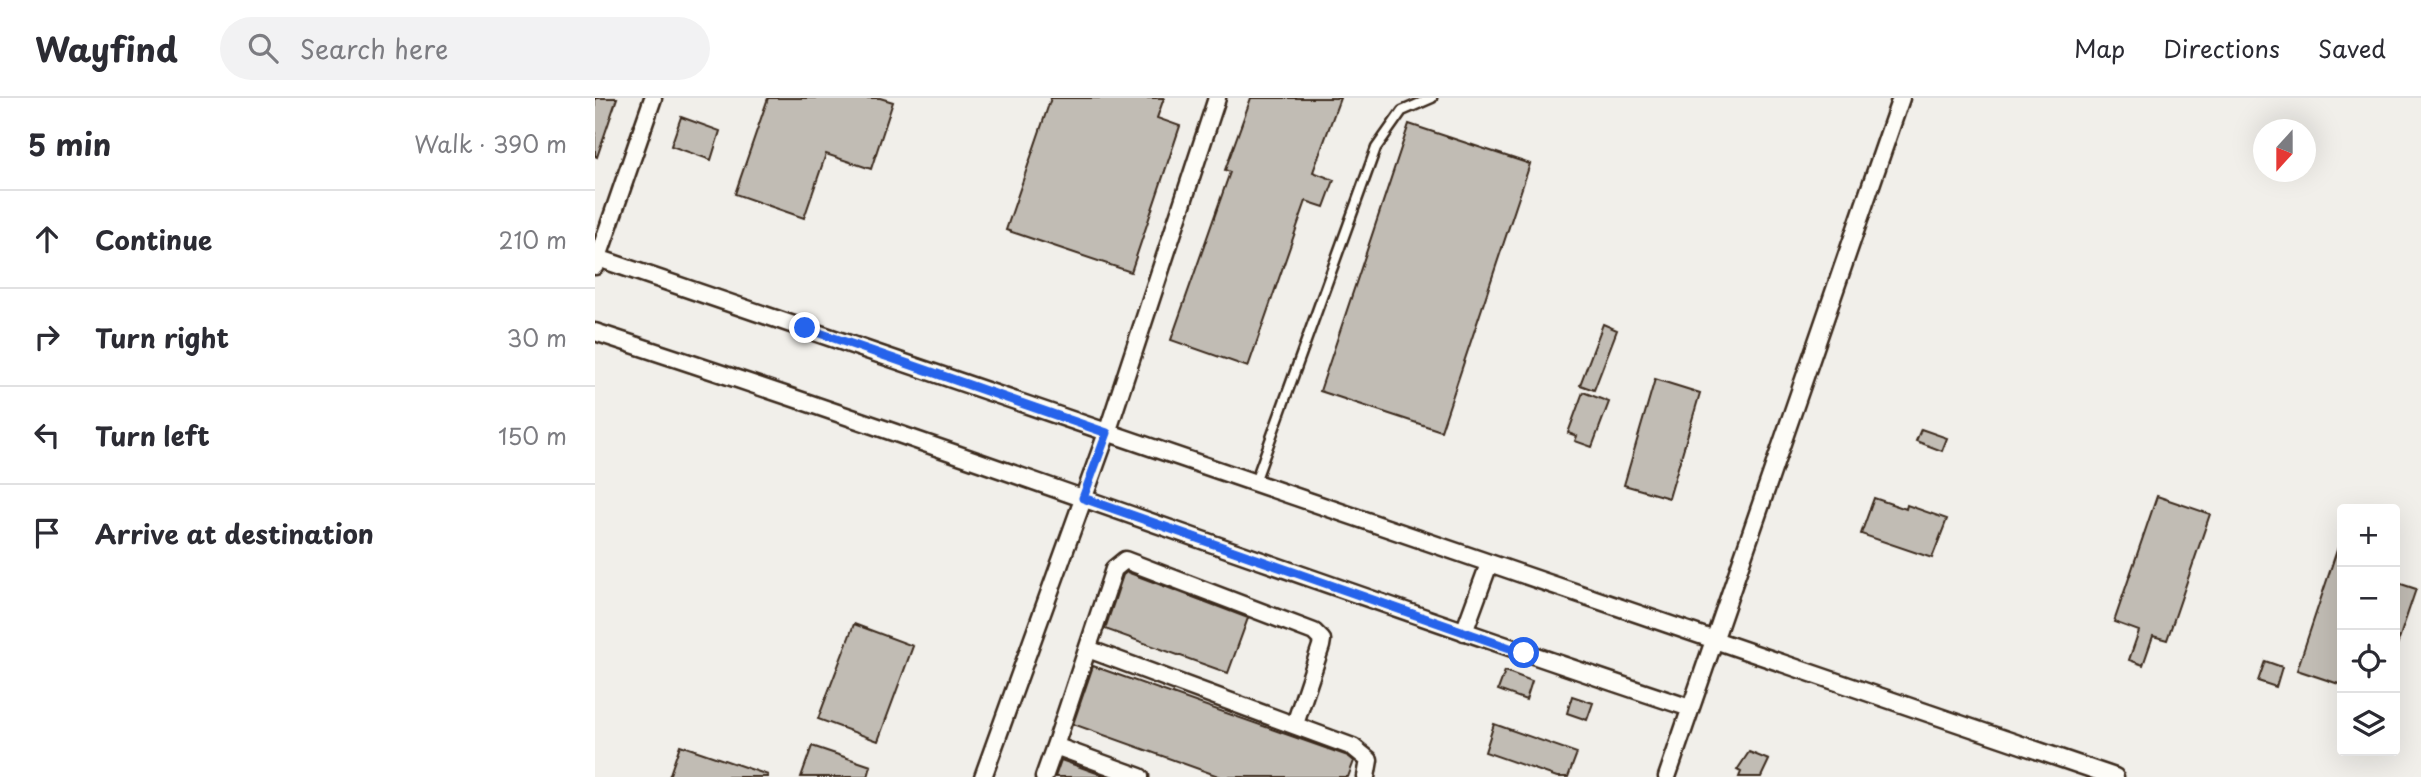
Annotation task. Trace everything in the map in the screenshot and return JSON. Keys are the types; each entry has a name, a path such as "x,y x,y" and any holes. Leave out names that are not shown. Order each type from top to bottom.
{"street":[{"path":"653,98 596,260 1255,482 2115,777"},
{"path":"983,777 1107,433 1217,98"},
{"path":"1667,777 1901,98"},
{"path":"595,332 851,415 1464,632 1690,708"},
{"path":"1044,777 1114,569 1125,560 1131,560 1314,632 1319,637 1321,646 1295,724"},
{"path":"1464,632 1489,564"},
{"path":"1088,649 1295,724 1366,754 1369,766 1366,777"},
{"path":"1055,746 1140,777"}],"lane":[{"path":"1255,482 1376,148 1402,111 1432,98"}],"building":[{"path":"595,98 617,98 597,157 595,156"},
{"path":"768,98 880,98 893,102 871,169 826,154 804,218 735,194"},
{"path":"1051,98 1164,98 1157,118 1180,126 1131,272 1006,230"},
{"path":"1251,98 1340,98 1313,172 1334,180 1324,207 1306,201 1248,367 1171,340 1230,172 1225,170"},
{"path":"681,117 720,131 711,160 671,146"},
{"path":"1409,124 1530,164 1441,431 1320,391"},
{"path":"1603,324 1617,330 1594,390 1580,385"},
{"path":"1655,379 1700,393 1669,498 1624,485"},
{"path":"1583,392 1609,402 1592,447 1575,441 1577,436 1568,433"},
{"path":"1921,429 1947,438 1942,451 1916,441"},
{"path":"2157,496 2210,514 2167,640 2153,636 2143,665 2129,660 2139,631 2114,622"},
{"path":"1874,498 1906,509 1907,505 1947,519 1932,558 1861,534"},
{"path":"2337,550 2337,683 2297,670"},
{"path":"1127,572 1248,618 1228,673 1105,629 1123,575"},
{"path":"2400,584 2416,589 2400,636"},
{"path":"854,624 913,646 878,741 818,719"},
{"path":"2265,661 2282,667 2276,687 2258,681"},
{"path":"1093,666 1348,756 1354,761 1348,777 1221,777 1073,724"},
{"path":"1505,671 1532,681 1526,700 1498,690"},
{"path":"1572,696 1593,703 1587,720 1567,713"},
{"path":"1494,724 1577,753 1568,777 1557,777 1485,752"},
{"path":"680,745 768,775 768,777 669,777"},
{"path":"812,746 871,766 868,777 801,777"},
{"path":"1749,752 1769,760 1761,777 1739,777 1741,772 1737,770"},
{"path":"1061,760 1105,776 1105,777 1055,777"}],"route":[{"path":"805,328 1107,433 1083,498 1524,653"}]}
